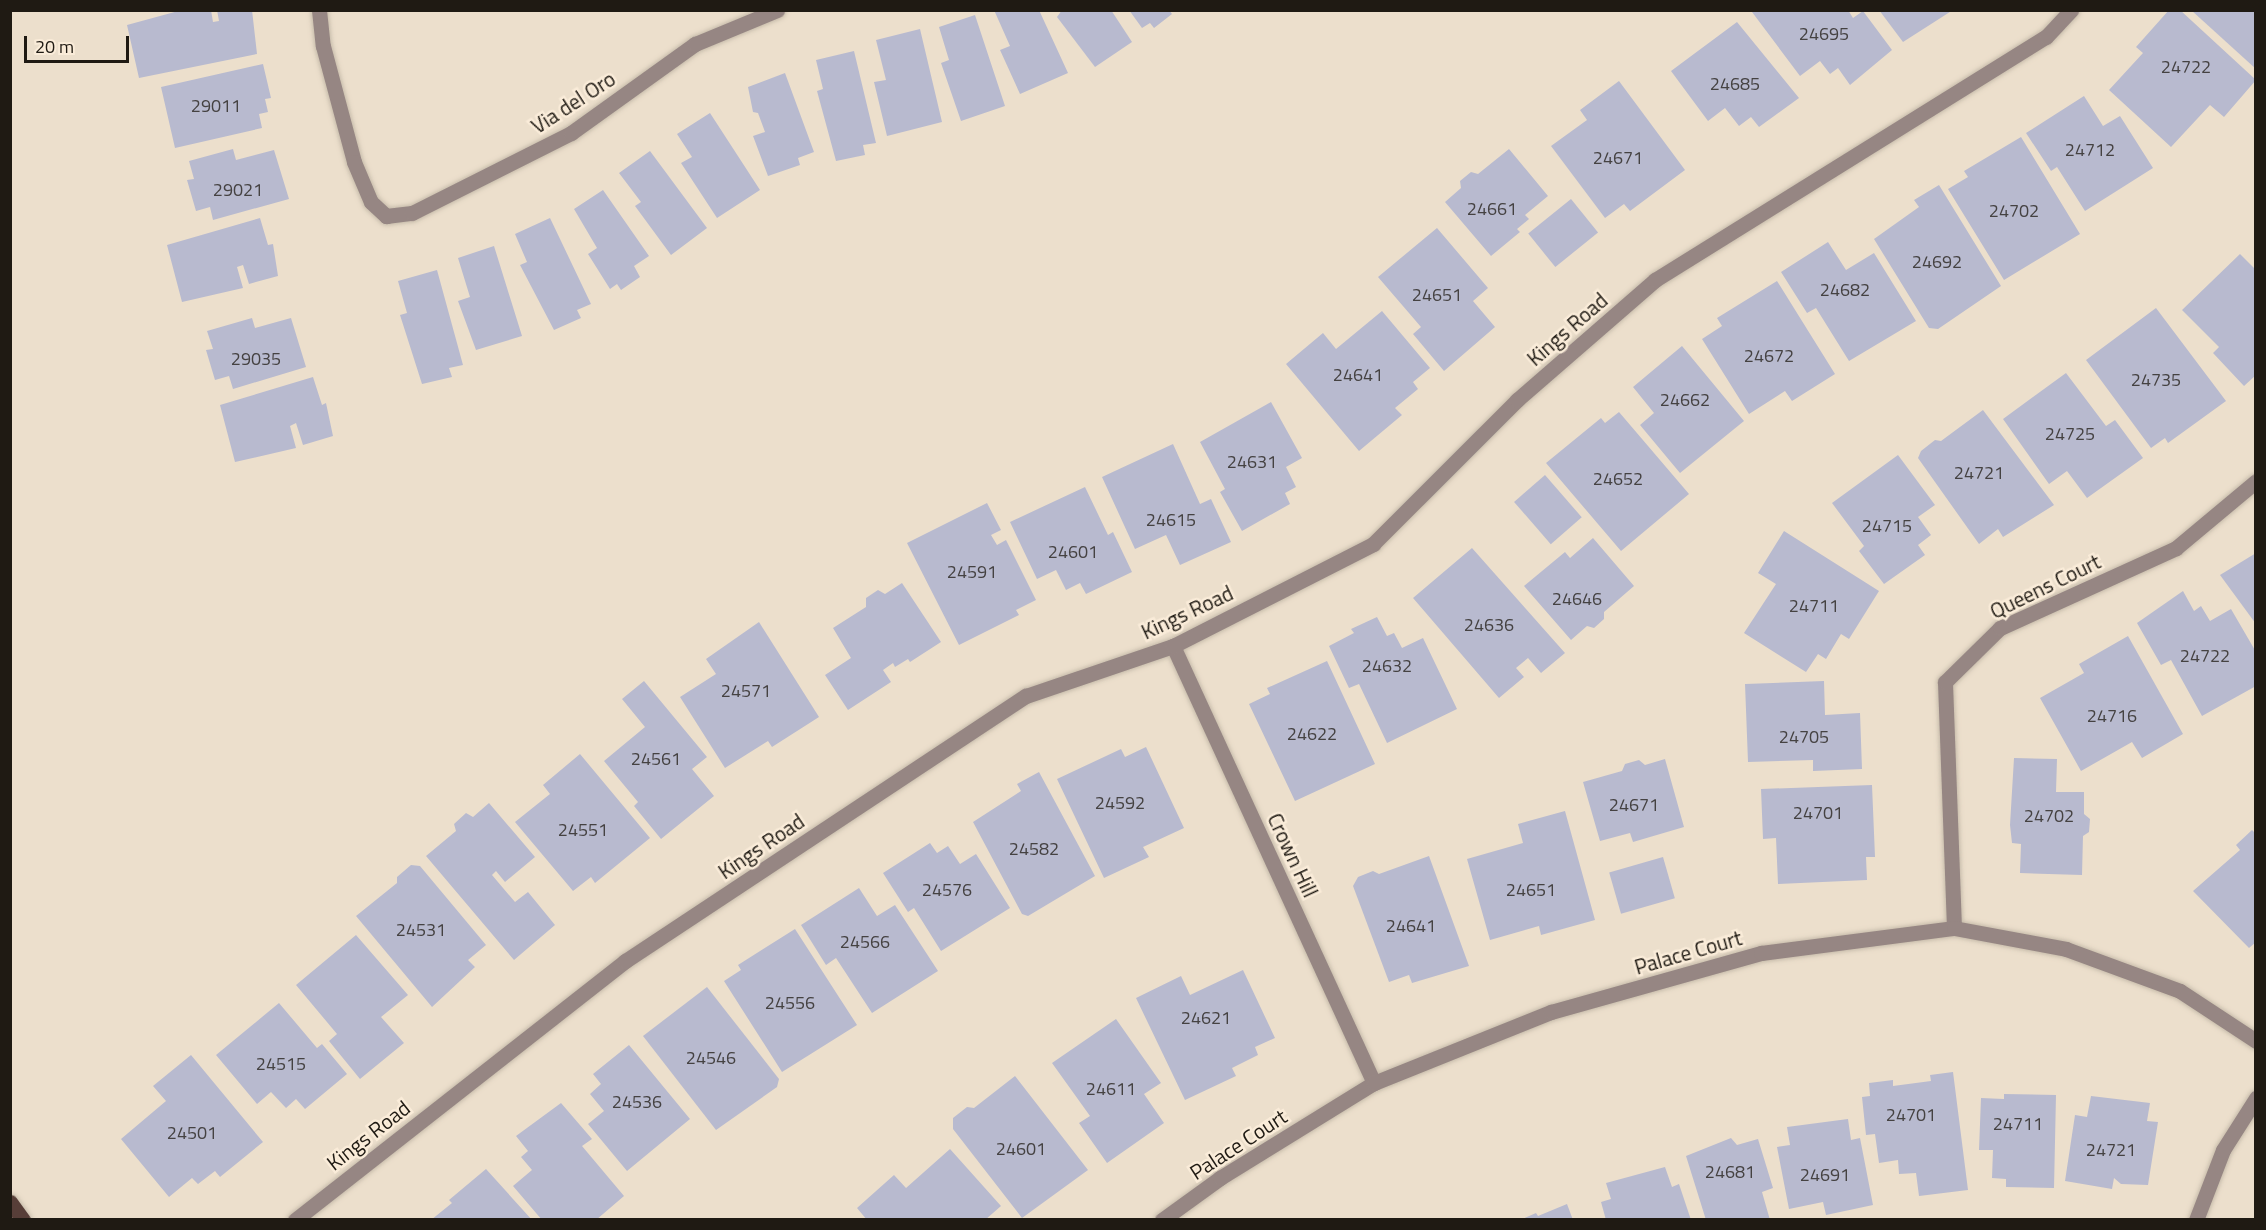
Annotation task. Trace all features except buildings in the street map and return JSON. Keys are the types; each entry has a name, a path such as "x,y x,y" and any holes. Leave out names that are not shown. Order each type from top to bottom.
{"main road":[{"path":"10,1202 23,1220"}],"street":[{"name":"Via del Oro","path":"319,10 323,46 354,162 371,201 386,216 412,213 571,133 695,44 777,10"},
{"name":"Kings Road","path":"295,1220 625,961 1026,696 1173,646 1373,544 1517,400 1655,280 2046,37 2071,10"},
{"name":"Queens Court","path":"1954,928 1945,682 2000,628 2176,548 2256,482"},
{"name":"Crown Hill","path":"1173,646 1374,1083"},
{"name":"Palace Court","path":"1162,1220 1220,1179 1374,1083 1551,1012 1761,953 1954,928 2067,949 2180,991 2256,1041"},
{"path":"2196,1220 2223,1150 2256,1098"}]}
